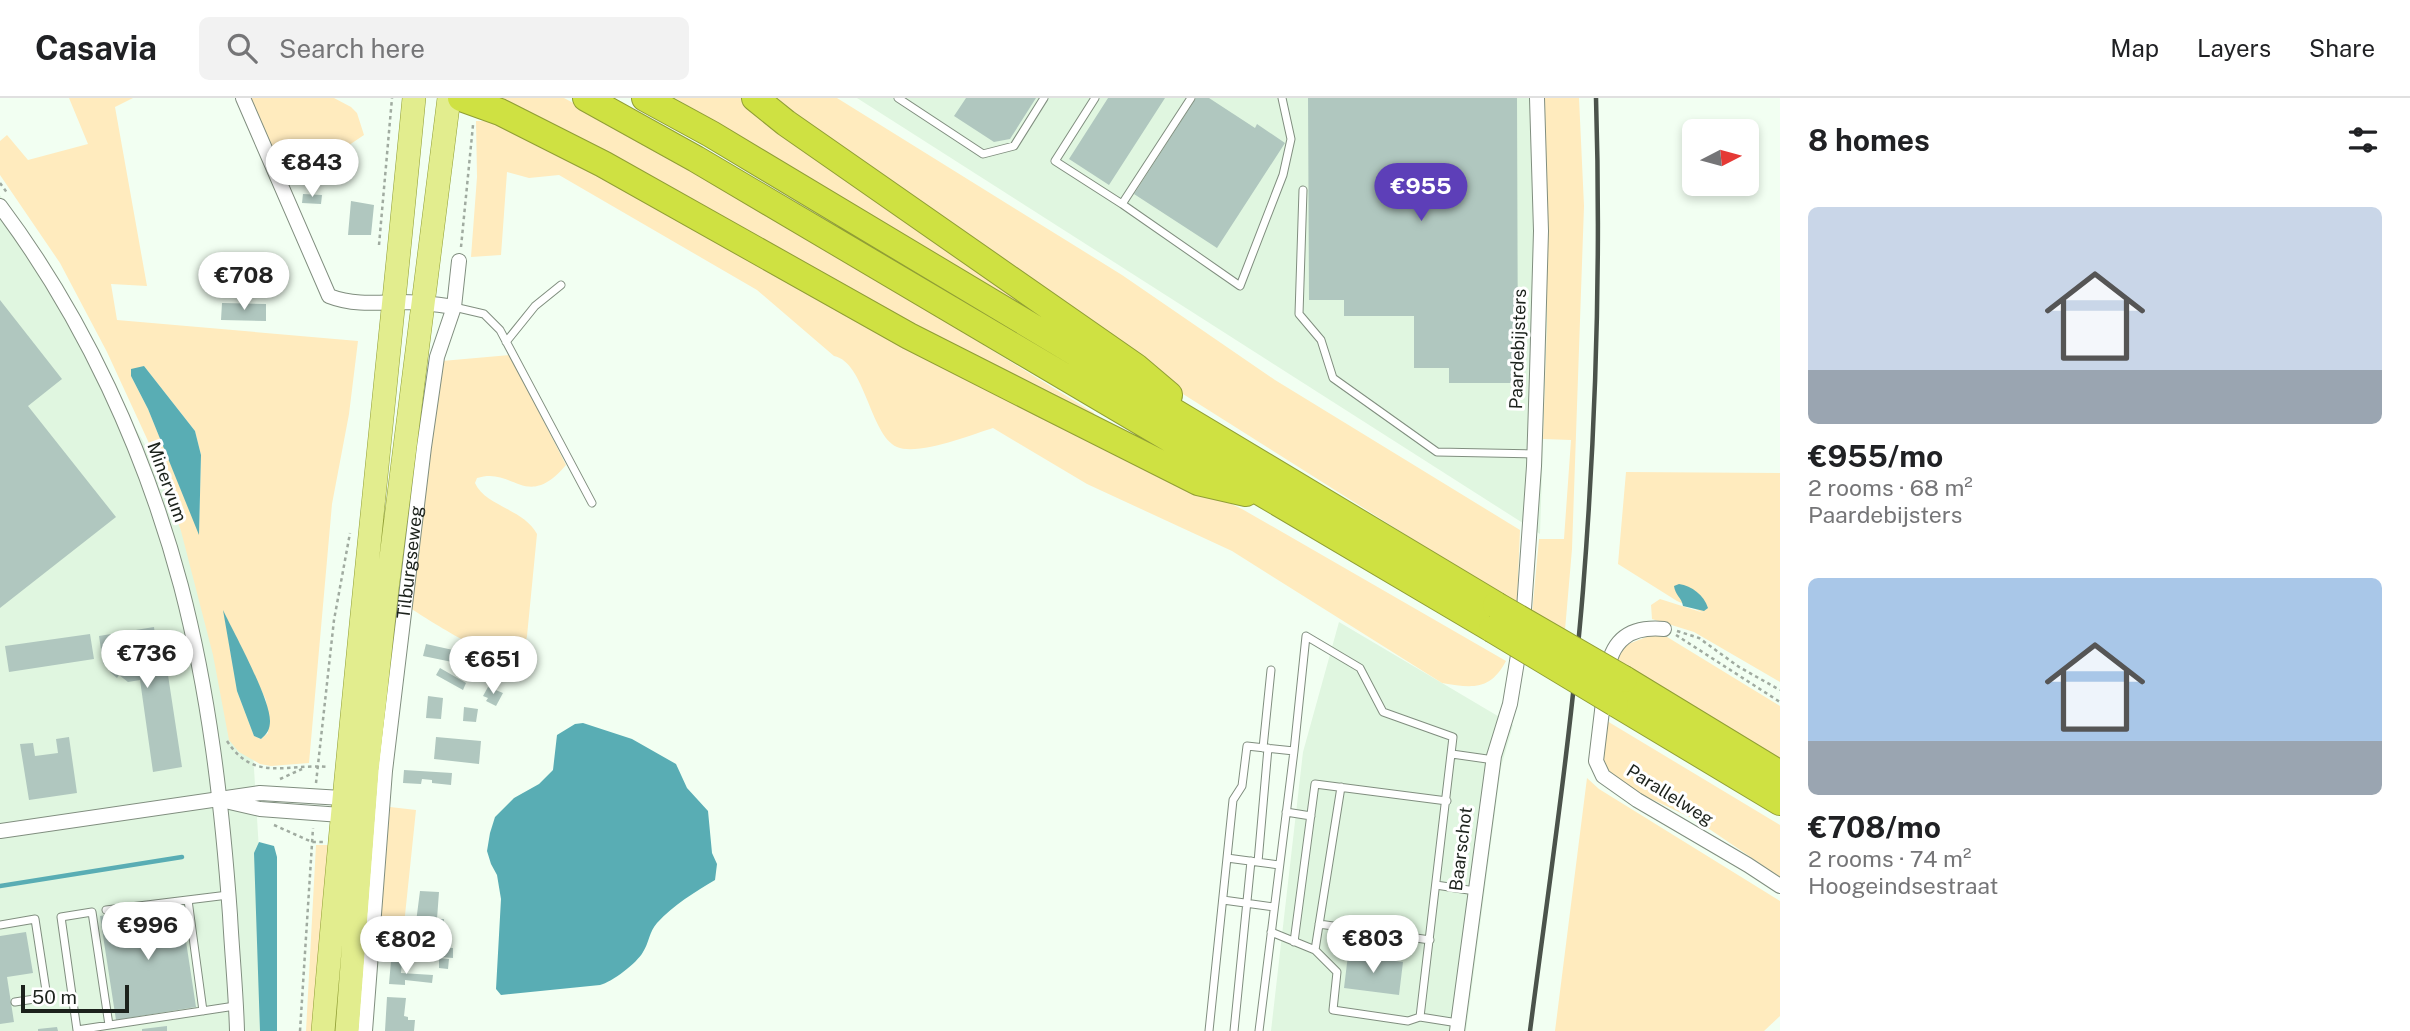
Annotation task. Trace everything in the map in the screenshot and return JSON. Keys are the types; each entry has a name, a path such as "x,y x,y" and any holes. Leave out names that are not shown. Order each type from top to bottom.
{"highway":[{"path":"586,98 696,159 1275,500 1494,617 1620,691 1780,774"},
{"path":"645,98 711,134 1223,442 1494,617"},
{"path":"755,98 1136,367 1223,442"},
{"path":"461,99 524,124 603,164 909,336 1198,482 1275,500"},
{"path":"1620,691 1780,802"}],"main road":[{"path":"323,1031 338,842 414,98"},
{"name":"Tilburgseweg","path":"347,1031 364,809 393,529 423,303 461,99"}],"street":[{"path":"243,98 330,296 342,302 423,303 454,307"},
{"name":"Paardebijsters","path":"1516,675 1525,600 1534,454 1541,231 1537,98"},
{"name":"Minervum","path":"0,206 58,295 100,370 162,521 181,586 204,692 220,800 237,1031"},
{"name":"Tilburgseweg","path":"365,1031 385,771 424,447 437,357 454,307 459,261"},
{"name":"Parallelweg","path":"1664,629 1650,628 1625,636 1613,649 1595,761 1604,776 1637,800 1780,886"},
{"name":"Baarschot","path":"1457,1027 1493,760 1516,675"},
{"path":"0,831 260,793 315,795 342,806 364,809"},
{"path":"220,800 260,809 314,814 342,806"}],"lane":[{"path":"898,98 983,154 1014,146 1044,98"},
{"path":"1095,98 1055,161 1240,286 1283,176 1291,139 1282,98"},
{"path":"1122,204 1191,98"},
{"path":"1303,190 1299,314 1321,340 1333,378 1437,452 1534,454"},
{"path":"506,342 535,306 561,285"},
{"path":"454,307 484,314 493,321 592,503"},
{"path":"1259,1031 1306,636 1360,667 1382,712 1453,737 1420,1017"},
{"path":"1234,1031 1266,748 1271,670"},
{"path":"1209,1031 1233,800 1242,786 1247,746 1293,751"},
{"path":"1452,754 1493,760"},
{"path":"1293,942 1315,784 1447,801"},
{"path":"1315,950 1341,787"},
{"path":"1286,812 1311,816"},
{"path":"1227,858 1279,865"},
{"path":"1436,885 1475,891"},
{"path":"106,910 228,895"},
{"path":"188,900 202,1011"},
{"path":"1223,900 1274,906"},
{"path":"109,1025 92,912 61,917 78,1030 236,1006"},
{"path":"0,925 35,919 47,997 15,1002"},
{"path":"1319,924 1430,940"},
{"path":"1270,932 1315,950 1337,972 1333,1010 1408,1021 1420,1017 1457,1027"}],"path":[{"path":"379,249 392,98"},
{"path":"459,261 473,129 461,99"},
{"path":"315,795 334,620 351,529"},
{"path":"1664,629 1699,638 1739,667 1780,691"},
{"path":"1664,629 1691,643 1780,702"},
{"path":"300,1031 314,814"},
{"path":"266,821 312,842 338,842"}],"shaded area":[{"path":"69,98 133,98 115,107 147,286 111,284 117,320 358,341 349,414 332,504 309,763 271,766 260,764 239,752 229,740 213,655 181,531 148,441 107,352 60,263 0,175 0,141 7,135 28,160 88,144","holes":["144,366 195,431 201,455 199,533 148,409 131,376","224,613 266,700 268,733 261,739 254,736 237,691"]},
{"path":"249,98 334,98 357,113 364,135 288,186"},
{"path":"494,98 564,98 594,114 943,320 1094,413 1092,420"},
{"path":"675,98 746,98 1115,364 720,125"},
{"path":"767,98 837,98 1122,275 1275,380 1520,530 1517,605 1183,394"},
{"path":"857,98 1545,98 1547,324 1540,534"},
{"path":"1545,98 1579,98 1584,206 1572,549 1565,630 1532,614 1539,539 1564,539 1571,440 1543,439 1547,324"},
{"path":"476,121 496,121 1164,472 1242,509 1506,661 1493,678 1479,685 1442,683 1232,551 1087,484 993,428 931,447 897,447 880,429 853,371 757,290 559,175 529,178 507,172 501,255 471,257 477,177"},
{"path":"0,195 151,455 250,703 270,1031 0,1031"},
{"path":"510,355 566,465 552,479 530,487 490,476 477,478 475,483 487,497 523,519 537,534 526,643 517,656 505,658 478,648 410,608 432,414 442,361"},
{"path":"1626,472 1780,473 1780,682 1694,632 1652,619 1651,605 1660,599 1704,613 1677,601 1618,564"},
{"path":"1339,622 1513,725 1501,767 1466,1031 1271,1031 1303,752"},
{"path":"1659,632 1780,706 1780,760 1609,660 1610,654"},
{"path":"1602,718 1780,825 1780,877 1696,820 1632,790 1597,769"},
{"path":"1587,778 1599,789 1780,901 1780,1016 1764,1031 1555,1031"},
{"path":"390,807 416,810 402,944 377,941"},
{"path":"316,845 330,845 316,1031 306,1031"}],"water":[{"path":"144,366 195,431 201,455 199,535 148,409 131,376 131,369"},
{"path":"1679,584 1697,592 1708,608 1704,611 1683,606 1674,586"},
{"path":"223,610 264,697 270,721 261,739 254,736 237,691"},
{"path":"583,723 632,739 676,764 687,788 708,811 712,853 717,864 715,880 663,916 654,926 640,956 611,980 600,985 501,995 496,989 501,899 497,875 487,851 490,833 495,817 514,798 539,784 553,770 557,735 575,724"},
{"path":"259,842 274,846 277,857 277,1031 260,1031 254,853"}],"building":[{"path":"966,98 1036,98 1010,139 994,142 954,116"},
{"path":"1108,98 1165,98 1109,185 1069,159"},
{"path":"1196,98 1209,98 1255,128 1257,124 1285,143 1217,248 1134,194"},
{"path":"1308,98 1517,98 1518,383 1449,383 1449,368 1414,368 1414,316 1344,316 1344,300 1309,300"},
{"path":"303,194 322,195 321,204 302,203"},
{"path":"351,201 374,205 371,235 348,235"},
{"path":"0,300 62,379 28,406 116,517 0,608"},
{"path":"222,303 266,304 266,321 221,320"},
{"path":"154,627 155,636 161,635 162,644 156,644 161,676 168,675 182,767 153,772 140,680 128,682 110,672 112,670 103,663 99,636"},
{"path":"90,634 94,659 9,672 5,646"},
{"path":"426,644 471,654 469,661 458,658 457,663 423,656"},
{"path":"440,668 466,683 463,690 436,675"},
{"path":"488,687 503,693 496,706 486,701 488,698 483,696"},
{"path":"428,696 443,698 441,719 426,718"},
{"path":"464,707 478,709 476,722 463,721"},
{"path":"69,737 77,793 29,800 20,744 33,743 35,756 58,753 56,739"},
{"path":"436,737 481,741 479,764 434,759"},
{"path":"404,770 452,773 451,785 422,779 421,784 403,783"},
{"path":"420,891 439,892 437,919 444,919 443,932 415,930"},
{"path":"169,906 177,908 179,916 182,915 196,1007 116,1020 100,916"},
{"path":"26,932 33,973 7,977 14,1022 0,1024 0,936"},
{"path":"440,947 453,948 453,958 439,957"},
{"path":"1348,955 1403,962 1399,995 1344,988"},
{"path":"439,958 449,959 448,969 439,968"},
{"path":"391,961 402,962 401,973 433,975 432,983 405,980 405,985 389,984"},
{"path":"387,997 406,998 404,1016 408,1017 408,1020 415,1020 414,1031 385,1031"},
{"path":"167,1026 167,1031 142,1031 142,1029"},
{"path":"57,1027 58,1031 38,1031 38,1029"}],"waterway":[{"path":"0,886 182,857"}],"railway":[{"path":"1530,1031 1559,810 1583,590 1598,282 1596,98"}]}
